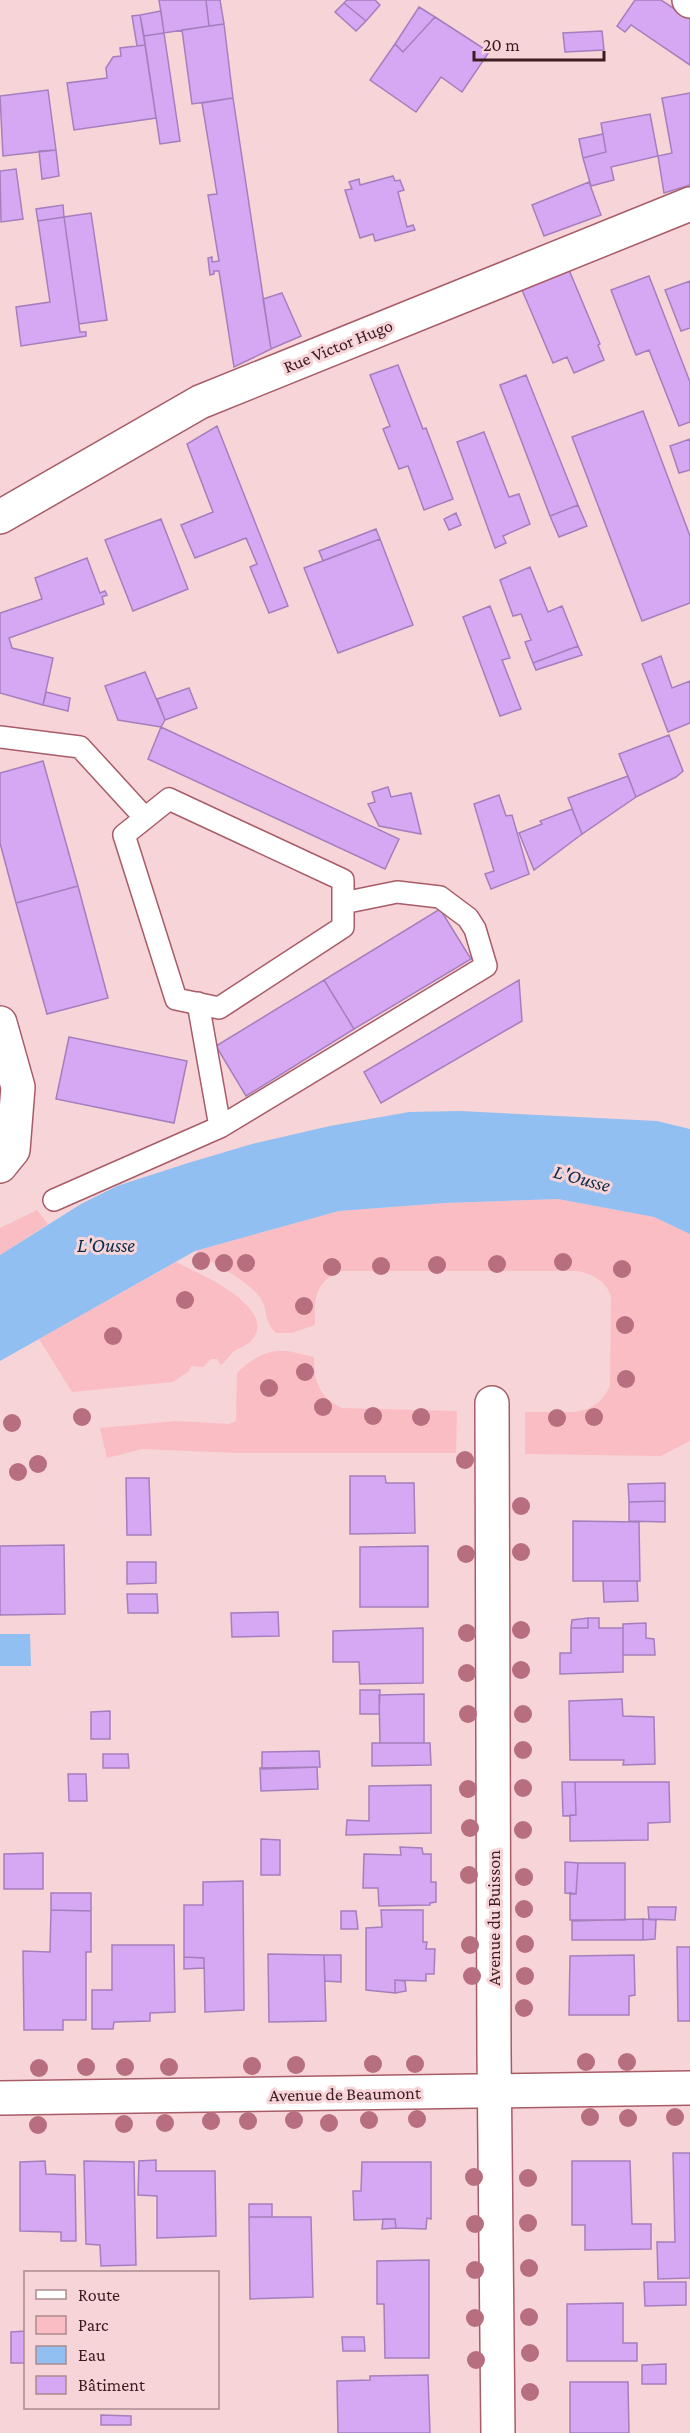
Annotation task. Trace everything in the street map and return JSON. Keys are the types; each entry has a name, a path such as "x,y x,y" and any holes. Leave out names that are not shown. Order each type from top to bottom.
{"street":[{"name":"Rue Victor Hugo","path":"0,517 200,402 690,204"},
{"path":"0,1023 18,1087 13,1149 0,1166"},
{"name":"Avenue du Buisson","path":"492,1403 498,2433"},
{"name":"Avenue de Beaumont","path":"0,2098 690,2088"}],"lane":[{"path":"0,737 81,747 145,818"},
{"path":"169,799 343,880 343,903 343,927 219,1008 176,999 123,835 169,799"},
{"path":"54,1200 220,1127 486,966 475,929 468,918 440,897 397,892 343,903"},
{"path":"198,1003 220,1127"}],"green space":[{"path":"558,1199 654,1217 690,1234 690,1441 661,1456 525,1454 525,1412 575,1412 588,1409 598,1403 610,1386 611,1296 606,1286 594,1276 578,1271 339,1271 320,1287 316,1300 315,1325 292,1333 276,1333 267,1319 263,1303 256,1292 240,1279 195,1251 339,1211 445,1203"},
{"path":"37,1210 48,1224 0,1255 0,1228"},
{"path":"176,1262 216,1283 246,1304 255,1316 257,1329 251,1341 234,1351 221,1365 217,1359 211,1359 203,1367 191,1366 189,1371 173,1382 72,1392 39,1339"},
{"path":"275,1351 288,1351 314,1357 319,1388 328,1399 342,1408 457,1411 456,1453 238,1453 142,1449 107,1458 100,1428 176,1421 229,1424 236,1421 237,1373 254,1359"}],"water":[{"name":"L'Ousse","path":"460,1111 657,1121 690,1129 690,1234 654,1217 558,1199 445,1203 339,1211 195,1251 0,1361 0,1255 81,1204 117,1186 252,1144 330,1126 409,1112"},
{"path":"0,1634 30,1634 31,1666 0,1666"}],"building":[{"path":"159,0 206,0 209,26 164,33"},
{"path":"206,0 220,0 224,24 209,26"},
{"path":"347,0 375,0 380,5 366,21 344,3"},
{"path":"635,0 661,0 690,19 690,65 631,25 625,32 617,26"},
{"path":"344,3 366,21 356,31 335,12"},
{"path":"419,7 435,17 403,52 395,44"},
{"path":"161,11 164,33 144,36 140,15"},
{"path":"140,15 145,45 137,46 132,16"},
{"path":"435,17 489,52 462,92 441,77 416,112 370,80 395,44 403,52"},
{"path":"224,24 233,98 192,104 182,30"},
{"path":"602,31 604,50 565,52 563,33"},
{"path":"164,33 180,141 160,144 144,36"},
{"path":"145,45 156,118 74,130 67,83 107,78 106,68 113,57 121,56 120,48"},
{"path":"48,90 56,150 3,156 0,96"},
{"path":"690,93 690,185 664,193 658,156 672,153 662,98"},
{"path":"233,98 271,349 234,367 219,271 214,271 214,274 210,275 208,258 212,257 212,262 219,261 208,195 217,194 202,103"},
{"path":"650,114 658,156 611,167 614,180 591,186 583,158 606,152 601,123"},
{"path":"603,134 606,152 583,158 579,139"},
{"path":"56,150 59,176 42,179 39,151"},
{"path":"16,169 23,219 1,222 0,171"},
{"path":"393,176 395,181 400,180 404,190 398,192 407,227 413,225 415,230 375,241 373,234 360,238 345,190 352,189 349,182 359,179 360,185"},
{"path":"589,182 601,215 544,236 532,205"},
{"path":"63,205 64,217 38,221 36,209"},
{"path":"91,213 107,320 79,324 64,217"},
{"path":"64,217 80,332 86,332 86,336 21,346 16,307 50,302 38,221"},
{"path":"569,270 600,344 598,345 604,360 574,373 567,357 553,363 522,290"},
{"path":"649,276 690,382 690,422 679,426 649,350 636,355 611,290"},
{"path":"690,281 690,328 681,331 665,290"},
{"path":"282,293 301,336 271,349 263,299"},
{"path":"398,365 423,429 426,428 453,499 424,510 408,466 399,469 383,429 390,426 370,375"},
{"path":"526,375 578,505 550,516 500,385"},
{"path":"643,411 690,536 690,603 642,621 572,437"},
{"path":"217,426 288,606 269,613 250,567 257,564 246,538 195,558 181,525 213,512 187,444"},
{"path":"484,432 509,497 519,494 530,524 503,536 506,543 495,548 457,442"},
{"path":"690,439 690,470 679,473 670,446"},
{"path":"578,505 587,526 559,537 550,516"},
{"path":"456,513 461,525 449,530 444,519"},
{"path":"161,519 188,589 133,611 105,540"},
{"path":"376,529 380,539 323,561 319,551"},
{"path":"380,539 413,625 338,653 304,568"},
{"path":"87,558 100,593 105,591 107,595 102,597 104,604 9,638 12,648 53,658 43,705 0,693 0,613 42,599 35,578"},
{"path":"530,567 548,612 562,606 578,646 533,663 525,642 531,640 521,614 513,616 500,580"},
{"path":"490,606 510,658 502,660 521,709 500,716 463,617"},
{"path":"578,646 582,655 536,670 533,663"},
{"path":"661,656 672,688 690,681 690,723 668,732 642,664"},
{"path":"145,672 165,720 161,727 118,720 105,686"},
{"path":"189,688 197,708 165,720 157,699"},
{"path":"46,692 70,698 68,711 43,705"},
{"path":"161,727 399,839 385,869 148,759"},
{"path":"669,735 683,771 676,777 636,797 619,754"},
{"path":"43,761 78,886 16,903 0,843 0,773"},
{"path":"628,776 636,797 582,834 568,798"},
{"path":"388,787 391,797 411,793 421,834 379,826 368,804 375,802 372,792"},
{"path":"499,795 506,816 512,815 529,874 491,889 485,874 494,871 474,804"},
{"path":"572,809 582,834 534,870 519,833 542,824 540,821"},
{"path":"78,886 108,998 47,1014 16,903"},
{"path":"440,909 471,959 354,1029 324,980"},
{"path":"324,980 354,1029 246,1096 216,1046"},
{"path":"519,980 522,1021 381,1103 364,1072"},
{"path":"69,1037 187,1061 174,1123 56,1099"},
{"path":"350,1476 385,1476 386,1483 414,1483 415,1533 350,1534"},
{"path":"126,1478 149,1478 151,1535 127,1535"},
{"path":"665,1483 665,1501 629,1502 628,1484"},
{"path":"665,1501 665,1522 629,1521 629,1502"},
{"path":"573,1521 639,1522 640,1581 573,1581"},
{"path":"64,1545 65,1614 0,1615 0,1546"},
{"path":"428,1546 428,1607 360,1607 360,1547"},
{"path":"127,1562 156,1562 156,1583 127,1584"},
{"path":"603,1581 637,1581 638,1601 604,1602"},
{"path":"127,1594 157,1594 158,1613 128,1613"},
{"path":"278,1612 279,1636 232,1637 231,1613"},
{"path":"588,1618 599,1618 599,1628 623,1628 623,1672 560,1674 560,1653 571,1653 571,1628 588,1628"},
{"path":"588,1618 588,1628 571,1628 572,1620"},
{"path":"646,1623 646,1638 654,1639 655,1655 623,1655 623,1624"},
{"path":"423,1628 423,1683 360,1684 359,1662 333,1662 333,1631"},
{"path":"360,1690 380,1690 379,1714 360,1714"},
{"path":"424,1694 424,1743 380,1743 379,1695"},
{"path":"622,1699 623,1716 654,1717 655,1764 623,1765 624,1760 570,1760 569,1701"},
{"path":"110,1711 110,1739 91,1739 91,1712"},
{"path":"372,1743 430,1743 431,1765 372,1766"},
{"path":"319,1751 320,1767 262,1769 262,1752"},
{"path":"103,1754 128,1754 129,1768 103,1768"},
{"path":"317,1767 318,1789 261,1791 260,1768"},
{"path":"68,1774 86,1774 87,1801 69,1801"},
{"path":"562,1782 575,1782 576,1815 563,1816"},
{"path":"575,1782 669,1782 670,1822 648,1823 648,1840 570,1841 570,1815 576,1815"},
{"path":"431,1785 431,1833 346,1835 347,1820 369,1821 369,1786"},
{"path":"261,1839 280,1840 280,1875 261,1875"},
{"path":"400,1847 422,1848 423,1854 431,1854 431,1882 436,1882 436,1902 430,1905 379,1906 378,1888 363,1888 364,1854 401,1855"},
{"path":"43,1853 43,1889 4,1889 4,1854"},
{"path":"565,1862 578,1863 576,1894 565,1893"},
{"path":"578,1863 625,1863 625,1920 570,1920 570,1893 576,1894"},
{"path":"243,1881 244,2010 205,2012 204,1958 184,1957 184,1905 203,1905 203,1882"},
{"path":"51,1893 91,1893 91,1911 51,1910"},
{"path":"648,1907 676,1907 675,1920 649,1919"},
{"path":"51,1910 91,1911 91,1952 86,1952 86,2020 63,2020 63,2030 24,2030 23,1951 50,1952"},
{"path":"381,1910 423,1910 423,1942 427,1942 426,1949 435,1949 434,1974 426,1974 426,1981 395,1980 395,1993 366,1990 366,1928 382,1927"},
{"path":"341,1911 356,1911 358,1929 341,1929"},
{"path":"643,1919 656,1920 655,1939 643,1940"},
{"path":"643,1919 643,1940 572,1940 572,1921"},
{"path":"112,1945 174,1945 175,2012 150,2013 150,2021 114,2022 113,2029 92,2029 92,1990 112,1990"},
{"path":"677,1947 690,1947 690,2021 678,2021"},
{"path":"268,1954 324,1955 326,2021 269,2022"},
{"path":"324,1955 341,1955 341,1982 325,1981"},
{"path":"634,1955 635,1995 629,1996 629,2015 569,2015 570,1956"},
{"path":"184,1957 204,1958 204,1968 184,1969"},
{"path":"395,1980 405,1981 406,1991 395,1993"},
{"path":"673,2153 690,2153 690,2278 658,2279 657,2242 675,2242"},
{"path":"156,2160 156,2171 215,2171 216,2236 157,2238 157,2196 138,2195 139,2161"},
{"path":"45,2161 46,2174 75,2175 76,2241 61,2241 61,2232 20,2231 20,2162"},
{"path":"84,2161 134,2162 136,2265 101,2266 100,2245 86,2244"},
{"path":"572,2161 630,2161 632,2224 651,2224 651,2249 585,2250 585,2225 572,2225"},
{"path":"362,2162 431,2162 431,2219 427,2218 426,2229 396,2228 395,2219 354,2220 353,2191 361,2191"},
{"path":"249,2204 272,2204 272,2217 249,2217"},
{"path":"249,2217 311,2217 313,2297 250,2299"},
{"path":"383,2219 395,2219 396,2228 382,2229"},
{"path":"429,2260 429,2358 385,2358 384,2304 377,2304 377,2261"},
{"path":"644,2282 686,2282 686,2305 645,2306"},
{"path":"623,2303 623,2343 637,2343 637,2361 567,2361 567,2304"},
{"path":"24,2331 24,2363 11,2363 11,2332"},
{"path":"342,2337 364,2337 365,2351 343,2351"},
{"path":"666,2364 666,2384 642,2384 642,2365"},
{"path":"428,2375 430,2433 338,2433 337,2381 370,2380 370,2376"},
{"path":"570,2382 628,2382 629,2433 570,2433"},
{"path":"101,2415 131,2416 131,2425 101,2425"}]}
